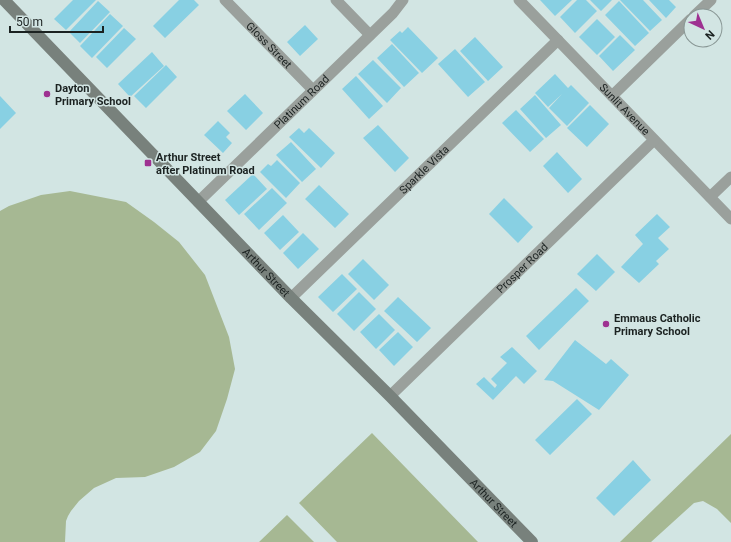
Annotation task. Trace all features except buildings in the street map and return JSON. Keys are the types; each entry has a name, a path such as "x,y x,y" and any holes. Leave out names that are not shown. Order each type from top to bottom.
{"street":[{"name":"Arthur Street","path":"4,0 290,298 390,396 532,542"},
{"name":"Gloss Street","path":"225,0 313,90"},
{"path":"336,0 370,35"},
{"name":"Platinum Road","path":"198,202 393,13 403,0"},
{"name":"Sunlit Avenue","path":"519,0 731,219"},
{"path":"702,8 711,0"},
{"path":"612,96 683,27"},
{"name":"Sparkle Vista","path":"290,298 558,40"},
{"name":"Prosper Road","path":"390,396 654,140"},
{"path":"710,197 731,177"}],"green space":[{"path":"70,191 126,202 179,242 205,275 229,337 235,369 216,431 200,452 174,467 145,477 116,478 94,488 79,501 68,516 66,521 65,542 0,542 0,211 9,206 41,195"},
{"path":"372,433 478,542 337,542 299,503"},
{"path":"731,434 731,523 717,509 703,501 694,503 651,542 620,542"},
{"path":"287,515 314,542 259,542"}],"place":[{"name":"Dayton Primary School","path":"47,94"},
{"name":"Arthur Street after Platinum Road","path":"148,163"},
{"name":"Emmaus Catholic Primary School","path":"606,324"}]}
